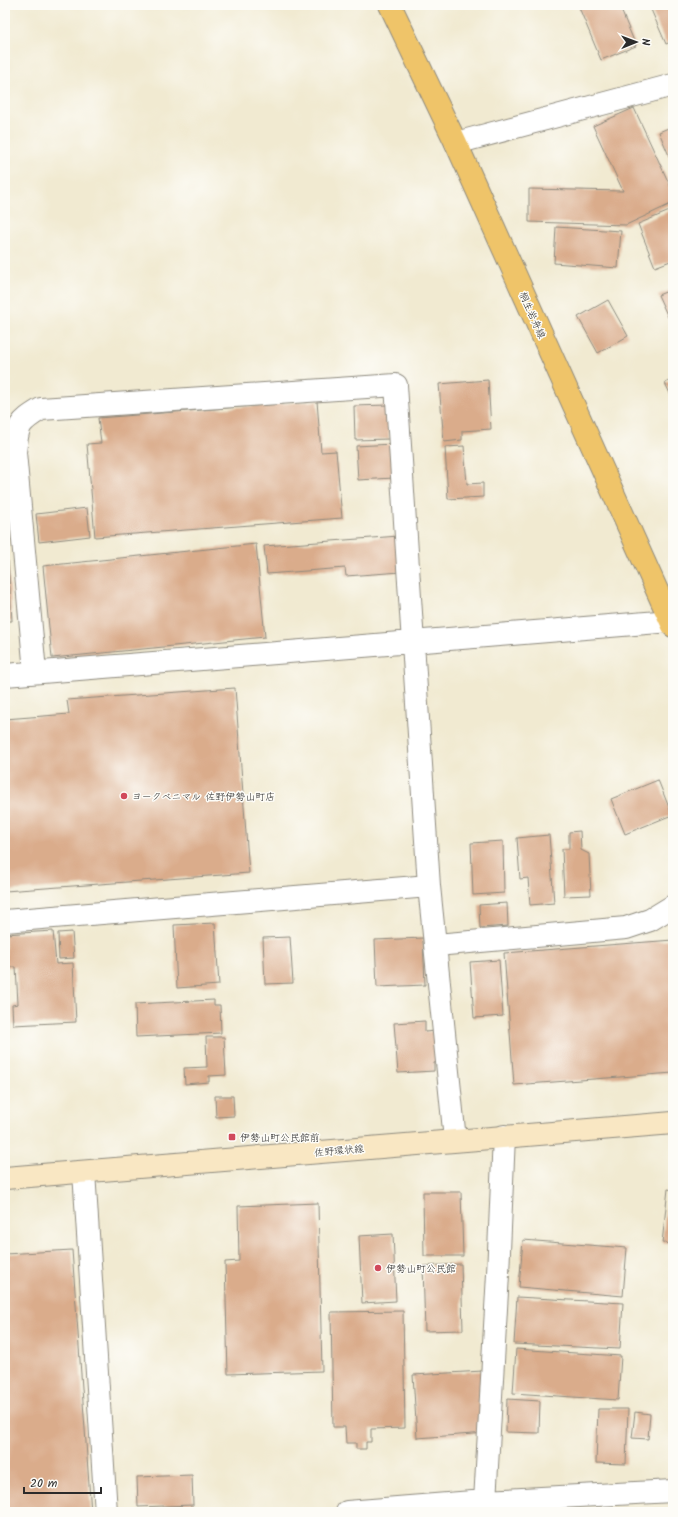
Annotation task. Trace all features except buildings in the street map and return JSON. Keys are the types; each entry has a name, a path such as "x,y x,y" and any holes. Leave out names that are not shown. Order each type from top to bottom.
{"main road":[{"name":"桐生岩舟線","path":"390,5 456,143 672,624"},
{"name":"佐野環状線","path":"5,1178 673,1123"}],"street":[{"path":"456,143 673,85"},
{"path":"35,672 10,453 23,420 41,408 396,385 429,886 455,1140"},
{"path":"5,675 672,624"},
{"path":"5,921 429,886"},
{"path":"436,945 626,928 650,920 673,906"},
{"path":"485,1501 504,1136"},
{"path":"84,1172 106,1512"},
{"path":"347,1512 485,1501 673,1491"}],"place":[{"name":"ヨークベニマル 佐野伊勢山町店","path":"124,796"},
{"name":"伊勢山町公民館前","path":"232,1137"},
{"name":"伊勢山町公民館","path":"378,1268"}]}
